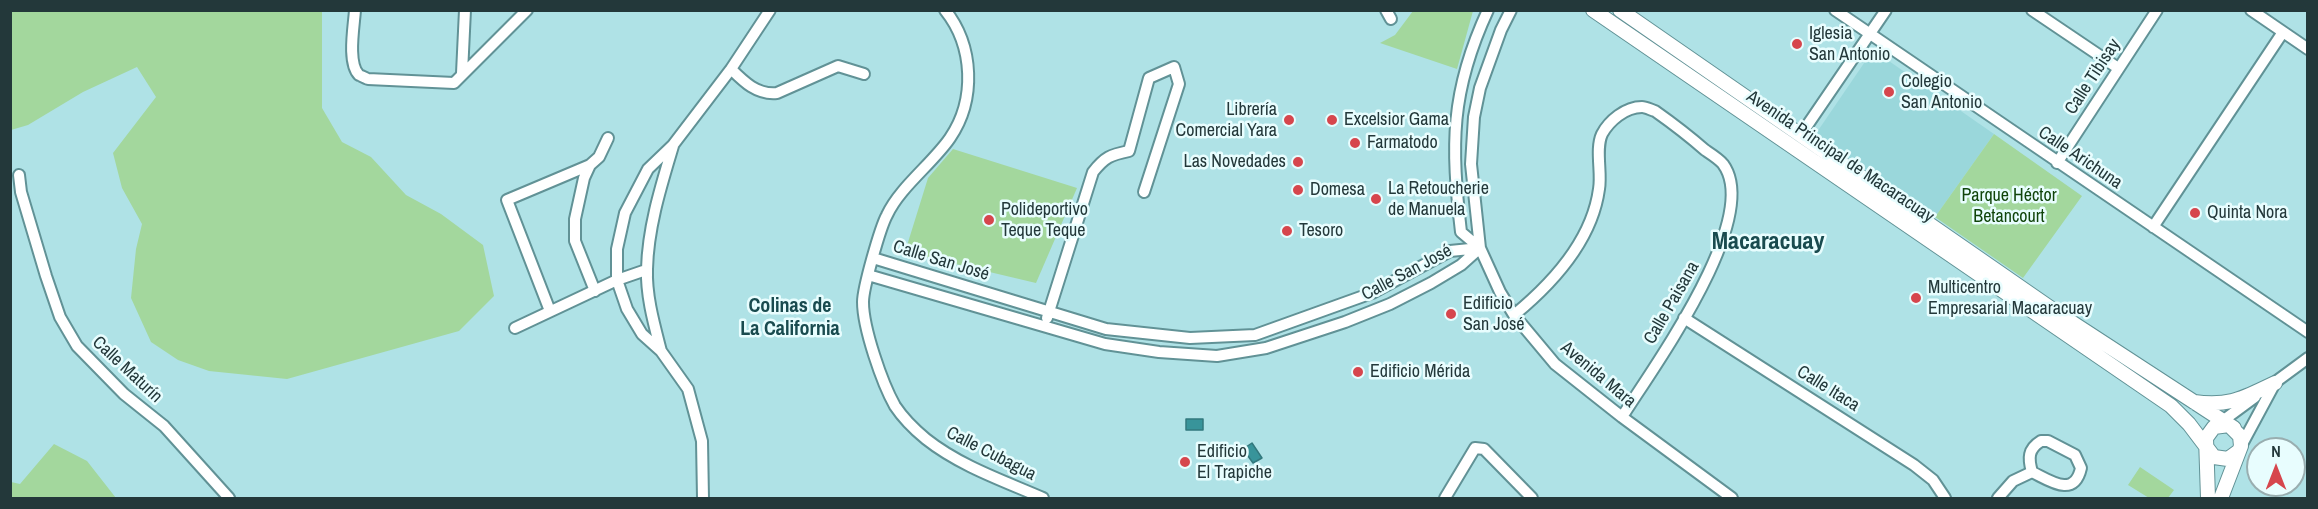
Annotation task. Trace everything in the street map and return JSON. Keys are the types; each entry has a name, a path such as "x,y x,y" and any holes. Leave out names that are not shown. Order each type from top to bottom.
{"street":[{"path":"355,10 352,48 354,64 359,75 368,79 454,83 527,10"},
{"path":"462,73 465,10"},
{"path":"703,498 702,441 688,389 661,351 642,334 627,309 617,280 617,249 625,213 648,169 674,145 731,69 770,10"},
{"name":"Calle Cubagua","path":"945,10 953,20 965,50 969,68 968,92 951,137 887,214 862,301 866,328 895,406 911,425 928,440 957,459 1043,498"},
{"name":"Avenida Mara","path":"1480,248 1461,232 1455,176 1454,129 1465,72 1488,10"},
{"name":"Avenida Mara","path":"1511,10 1501,30 1480,88 1474,117 1471,164 1480,248 1500,292 1514,315 1554,364 1729,498"},
{"name":"Avenida Principal de Macaracuay","path":"1593,10 2165,401 2189,424 2214,457 2221,459 2234,456 2239,451"},
{"name":"Avenida Principal de Macaracuay","path":"1620,10 2223,425"},
{"name":"Calle Arichuna","path":"1835,10 2307,332"},
{"path":"1800,136 1886,10"},
{"path":"2032,10 2118,68"},
{"name":"Calle Tibisay","path":"2057,162 2157,10"},
{"path":"2252,10 2307,49"},
{"path":"2153,227 2283,32"},
{"path":"731,69 759,92 767,94 777,93 838,66 864,74"},
{"path":"1044,327 1093,172 1103,159 1113,154 1129,151 1149,78 1172,66 1175,68 1179,84 1144,192"},
{"name":"Calle Paisana","path":"1514,315 1540,294 1560,271 1572,255 1589,223 1599,190 1600,136 1611,121 1627,111 1642,107 1655,111 1723,164 1733,192 1724,238 1709,273 1684,318 1622,417"},
{"path":"550,311 507,200 590,165 599,157 608,138"},
{"path":"661,351 651,311 646,270 650,233 674,145"},
{"path":"590,165 578,198 575,241 595,291"},
{"name":"Calle Maturín","path":"19,175 21,192 46,276 60,317 77,346 124,394 164,426 229,498"},
{"name":"Calle San José","path":"873,258 1106,329 1190,338 1255,335 1372,293 1450,251 1480,248"},
{"name":"Calle San José","path":"868,275 1105,344 1159,352 1217,356 1266,348 1345,322 1439,279 1461,265 1480,248"},
{"path":"515,328 617,280 646,270"},
{"path":"1372,293 1379,308"},
{"name":"Calle Itaca","path":"1684,318 1914,465 1933,480 1945,498"},
{"path":"2208,498 2206,438 2307,358"},
{"path":"2190,401 2226,404 2240,400 2275,383"},
{"path":"2221,498 2239,451 2275,383"},
{"path":"2223,425 2241,441 2239,451"},
{"path":"1998,498 2013,481 2032,472 2064,486 2075,481 2079,475 2080,461 2068,450 2048,441 2041,441 2034,445 2030,452 2032,472"},
{"path":"1445,498 1475,448 1479,447 1484,449 1532,498"}],"shaded area":[{"name":"Colegio San Antonio","path":"1873,50 1994,134 1935,217 1815,135"},
{"path":"1186,419 1203,419 1203,430 1186,430"},
{"path":"1252,443 1262,458 1253,463 1243,449"}],"green space":[{"path":"11,10 322,11 322,108 342,142 371,157 406,195 441,214 483,245 494,296 459,331 287,379 209,371 178,360 151,342 131,298 136,249 142,224 122,188 113,153 156,97 137,67 83,92 28,125 11,130"},
{"path":"1413,11 1473,11 1457,69 1380,43 1395,35"},
{"name":"Parque Héctor Betancourt","path":"1994,134 2082,196 2023,278 1935,217"},
{"name":"Polideportivo Teque Teque","path":"953,149 1077,188 1036,283 905,252 928,178"},
{"path":"54,444 87,461 116,498 11,498 11,482 20,484"},
{"path":"2140,467 2174,490 2168,498 2149,498 2128,485"}],"place":[{"name":"Iglesia San Antonio","path":"1797,44"},
{"name":"Colegio San Antonio","path":"1889,92"},
{"name":"Librería Comercial Yara","path":"1289,120"},
{"name":"Excelsior Gama","path":"1332,120"},
{"name":"Farmatodo","path":"1355,143"},
{"name":"Las Novedades","path":"1298,162"},
{"name":"Domesa","path":"1298,190"},
{"name":"La Retoucherie de Manuela","path":"1376,199"},
{"name":"Quinta Nora","path":"2195,213"},
{"name":"Polideportivo Teque Teque","path":"989,220"},
{"name":"Tesoro","path":"1287,231"},
{"name":"Multicentro Empresarial Macaracuay","path":"1916,298"},
{"name":"Edificio San José","path":"1451,314"},
{"name":"Edificio Mérida","path":"1358,372"},
{"name":"Edificio El Trapiche","path":"1185,462"}],"district":[{"name":"Macaracuay","path":"1768,243"},
{"name":"Colinas de La California","path":"790,318"}]}
